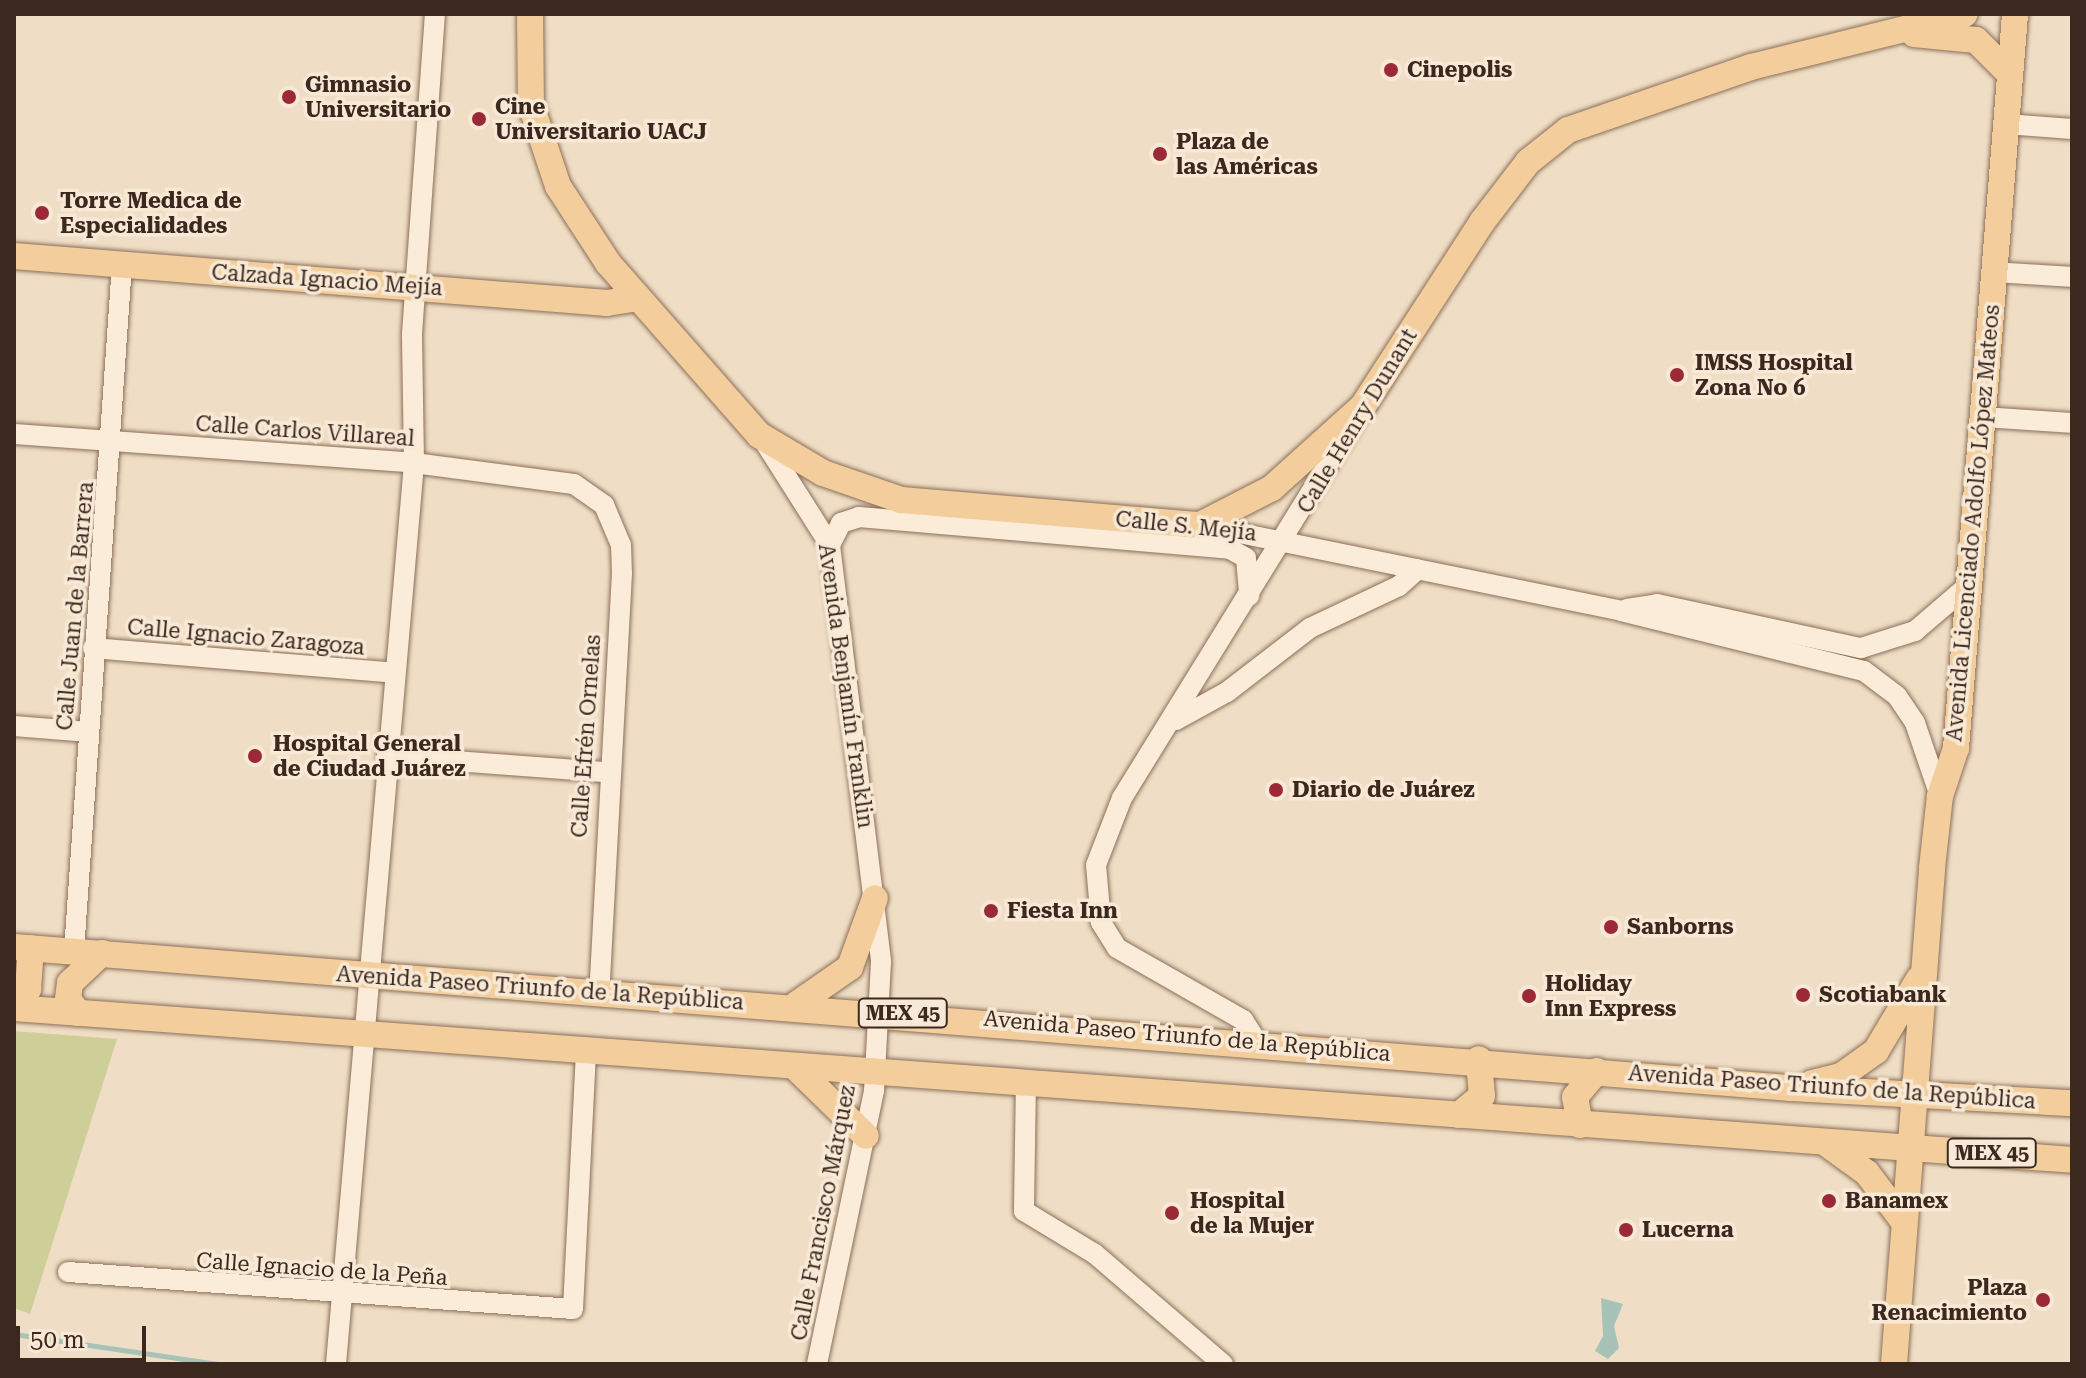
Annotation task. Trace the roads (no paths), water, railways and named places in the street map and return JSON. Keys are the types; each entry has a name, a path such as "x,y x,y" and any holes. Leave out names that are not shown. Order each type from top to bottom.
{"main road":[{"name":"Avenida Benjamín Franklin","path":"530,14 531,105 542,146 581,228 759,435"},
{"path":"1886,30 1933,14"},
{"name":"Calle Henry Dunant","path":"1363,406 1482,222 1546,145 1624,106 1886,30 1965,14"},
{"name":"Avenida Licenciado Adolfo López Mateos","path":"1894,1364 1940,796 1956,748 1971,583 2015,14"},
{"path":"1886,30 1976,40 2010,74"},
{"name":"Calzada Ignacio Mejía","path":"14,256 607,303 639,298"},
{"path":"1200,525 1272,488 1363,406"},
{"name":"Calle S. Mejía","path":"759,435 823,473 901,500 1200,525"},
{"path":"797,1004 850,967 875,898"},
{"path":"14,1006 28,989 23,948"},
{"name":"Avenida Paseo Triunfo de la República","path":"23,948 599,994 797,1004 1479,1059 1791,1088 2072,1103"},
{"path":"78,1013 68,999 70,983 102,953"},
{"path":"1791,1088 1841,1076 1876,1051 1925,965"},
{"name":"MEX 45","path":"14,1006 2072,1160"},
{"path":"1459,1115 1482,1096 1479,1059"},
{"path":"794,1066 866,1136"},
{"path":"1580,1125 1575,1097 1597,1071"},
{"path":"1827,1144 1867,1173 1904,1222"}],"street":[{"path":"336,1364 363,1034 374,977 387,756 414,463 415,287 435,14"},
{"path":"2006,124 2072,129"},
{"name":"Calle Juan de la Barrera","path":"74,951 93,648 114,440 122,264"},
{"path":"1993,272 2072,277"},
{"name":"Calle Henry Dunant","path":"1257,1042 1236,1015 1138,965 1101,922 1096,884 1102,842 1134,776 1176,720 1363,406"},
{"path":"1982,417 2072,423"},
{"name":"Calle Carlos Villareal","path":"14,434 414,463 555,480 590,492"},
{"name":"Avenida Benjamín Franklin","path":"759,435 830,545 875,898 881,1011 876,1070"},
{"name":"Calle Efrén Ornelas","path":"590,492 604,505 621,545 607,772 599,994"},
{"path":"830,545 841,523 859,517 1230,549 1250,568 1249,600"},
{"name":"Calle S. Mejía","path":"1200,525 1286,538 1621,611 1864,671 1897,696 1915,723 1940,796"},
{"path":"1176,720 1227,692 1310,628 1399,586 1418,569"},
{"name":"Calle S. Mejía","path":"1621,611 1657,604 1861,648 1915,631 1971,583"},
{"name":"Calle Ignacio Zaragoza","path":"93,648 394,673"},
{"path":"14,726 89,732"},
{"path":"387,756 607,772"},
{"name":"Calle Ignacio de la Peña","path":"68,1272 340,1296 573,1309 586,1051"},
{"name":"Calle Francisco Márquez","path":"817,1364 866,1136 876,1070"},
{"path":"1026,1080 1024,1211 1095,1254 1223,1364"}],"waterway":[{"path":"14,1334 218,1364"}],"place":[{"name":"Cinepolis","path":"1391,70"},
{"name":"Gimnasio Universitario","path":"289,97"},
{"name":"Cine Universitario UACJ","path":"479,119"},
{"name":"Plaza de las Américas","path":"1160,154"},
{"name":"Torre Medica de Especialidades","path":"42,213"},
{"name":"IMSS Hospital Zona No 6","path":"1677,375"},
{"name":"Hospital General de Ciudad Juárez","path":"255,756"},
{"name":"Diario de Juárez","path":"1276,790"},
{"name":"Fiesta Inn","path":"991,911"},
{"name":"Sanborns","path":"1611,927"},
{"name":"Scotiabank","path":"1803,995"},
{"name":"Holiday Inn Express","path":"1529,996"},
{"name":"Banamex","path":"1829,1201"},
{"name":"Hospital de la Mujer","path":"1172,1213"},
{"name":"Lucerna","path":"1626,1230"},
{"name":"Plaza Renacimiento","path":"2043,1300"}]}
